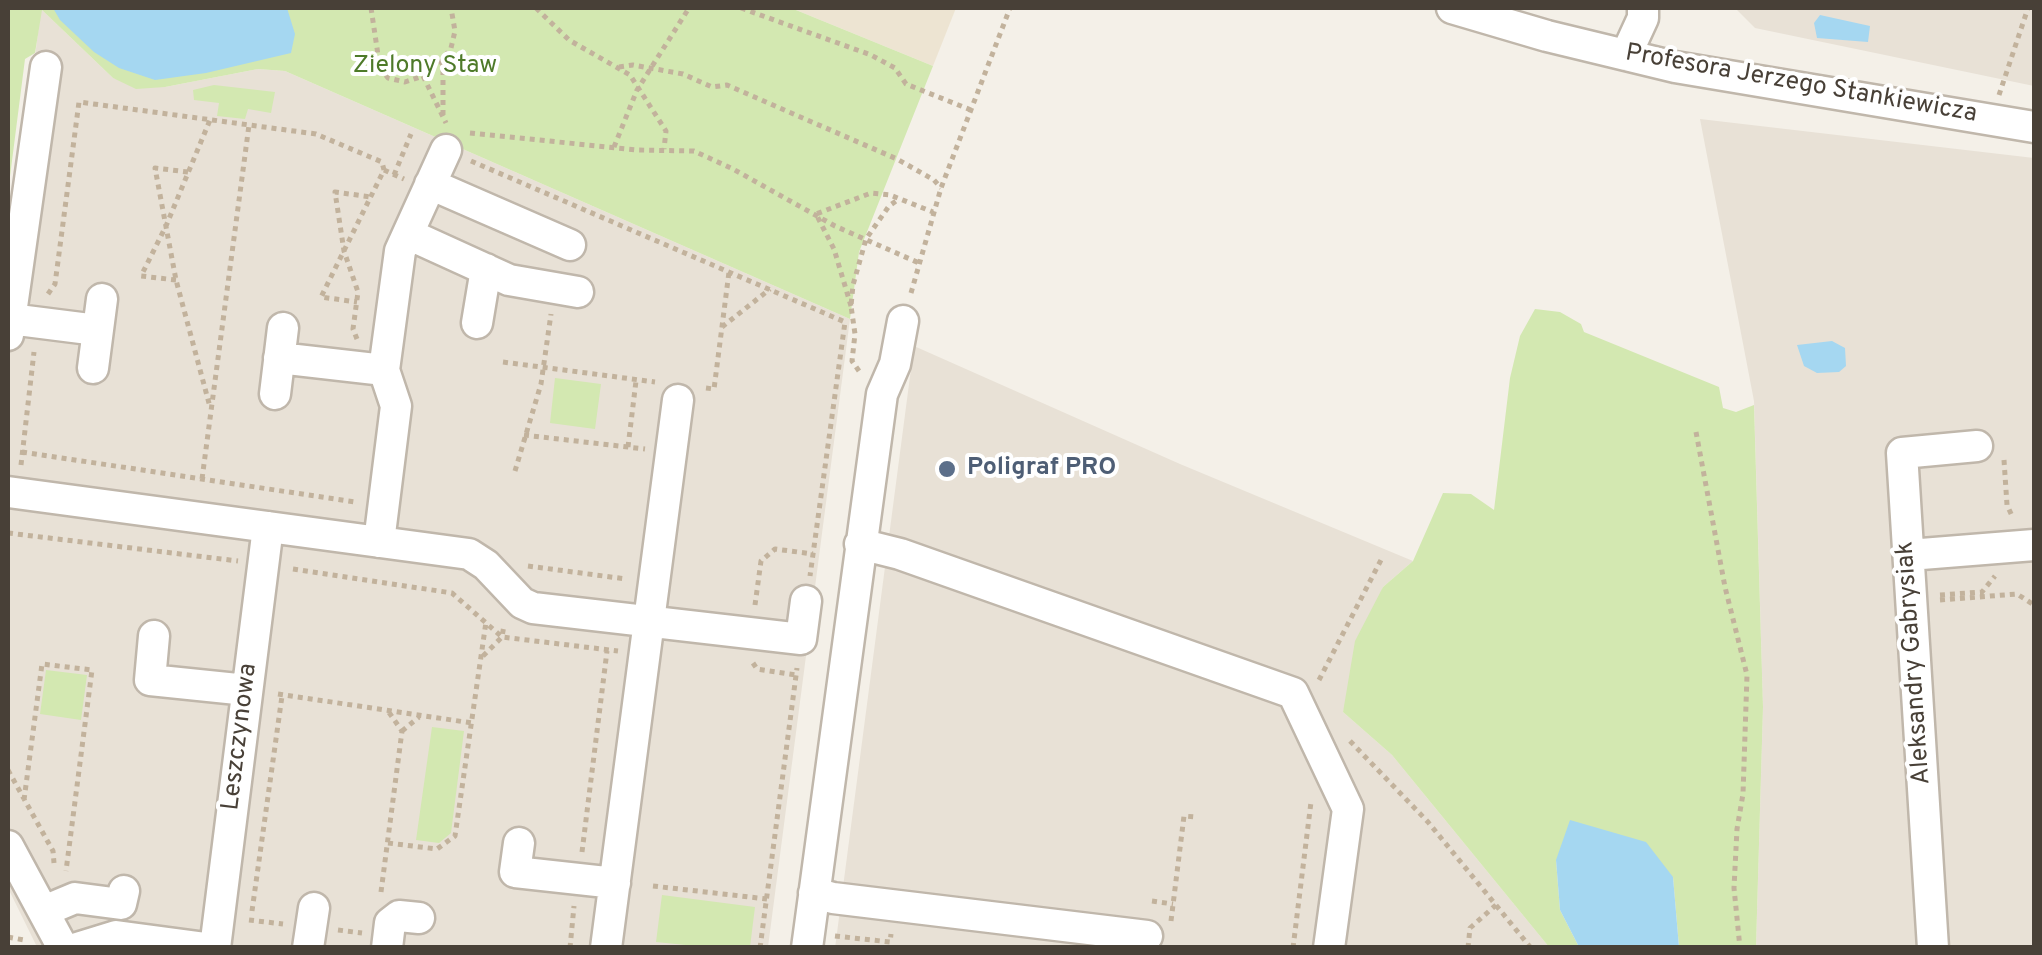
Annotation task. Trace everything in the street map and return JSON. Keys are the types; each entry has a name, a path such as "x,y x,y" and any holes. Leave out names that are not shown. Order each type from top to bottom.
{"street":[{"name":"Profesora Jerzego Stankiewicza","path":"1452,8 1674,67 1991,120 2033,121"},
{"path":"1626,55 1644,8"},
{"path":"46,68 18,325 96,330"},
{"path":"380,542 396,406 384,370 400,251 452,139"},
{"path":"430,184 570,246"},
{"path":"408,234 509,280 578,292"},
{"path":"477,324 486,270"},
{"path":"93,368 102,299"},
{"path":"816,941 814,893 860,544 882,394 895,364 903,321"},
{"path":"276,394 281,343 384,370"},
{"path":"606,948 681,390"},
{"name":"Aleksandry Gabrysiak","path":"1933,948 1902,454 1991,452"},
{"path":"12,493 469,554 486,565 522,604 532,608 801,640 806,601"},
{"name":"Leszczynowa","path":"214,948 268,527"},
{"path":"860,544 900,554 1293,693 1348,810 1329,948"},
{"path":"1909,555 2022,553"},
{"path":"154,636 150,680 247,690"},
{"path":"519,843 515,872 615,883"},
{"path":"8,846 63,948"},
{"path":"44,911 74,898 121,904 124,891"},
{"path":"814,893 1158,934"},
{"path":"308,948 314,908"},
{"path":"387,948 390,923 399,916 419,918"},
{"path":"77,948 116,936 206,948"}],"path":[{"path":"371,8 380,68 388,78 406,82 423,76 451,48 455,31 451,8"},
{"path":"536,8 569,40 630,75 636,90 666,131 664,151"},
{"path":"614,147 636,90 689,8"},
{"path":"741,8 872,55 895,68 906,84 971,110"},
{"path":"903,321 941,188 1010,8"},
{"path":"1991,120 2028,8"},
{"path":"444,58 444,118"},
{"path":"620,67 683,74 712,87 728,85 896,160 934,180 941,188"},
{"path":"423,76 452,139 729,272 845,322 806,601"},
{"path":"12,493 22,452 18,325 41,305 54,284 78,102 316,134 382,162 384,170 322,297 357,302"},
{"path":"176,280 141,276 210,120"},
{"path":"202,479 249,124"},
{"path":"452,139 478,132 614,147 694,151 866,240 919,263"},
{"path":"394,174 411,134"},
{"path":"188,172 155,168 176,280 211,410"},
{"path":"353,329 358,292 344,251 335,192 370,197"},
{"path":"816,214 871,193 934,212"},
{"path":"851,306 866,240 889,206 899,199"},
{"path":"816,214 834,248 851,306 855,334 852,361 882,394"},
{"path":"503,362 637,379 681,390 714,389 729,272"},
{"path":"722,327 770,289"},
{"path":"515,471 544,367 549,328"},
{"path":"628,447 637,379"},
{"path":"1696,432 1725,587 1747,676 1743,794 1734,888 1740,948"},
{"path":"524,435 650,450"},
{"path":"22,452 384,506"},
{"path":"1991,452 2011,515 2026,533 2022,553 1982,592 1941,594 1933,600 2017,594 2034,605"},
{"path":"8,533 246,562"},
{"path":"753,619 761,560 775,549 813,554"},
{"path":"1317,683 1382,558"},
{"path":"514,564 633,580"},
{"path":"276,566 452,593 502,637 606,651 582,849 583,881 573,908 570,948"},
{"path":"388,843 437,848 455,836 486,622"},
{"path":"481,658 502,637"},
{"path":"24,800 42,664 92,670 64,884"},
{"path":"760,948 795,682"},
{"path":"251,920 282,696 472,722"},
{"path":"379,909 402,730 388,711"},
{"path":"402,730 421,716"},
{"path":"1348,738 1428,822 1530,948"},
{"path":"1293,948 1314,773 1361,752"},
{"path":"1158,934 1173,904 1184,816 1195,817"},
{"path":"53,851 68,843"},
{"path":"653,886 767,899"},
{"path":"1152,901 1173,904"},
{"path":"1468,948 1470,928 1496,905"},
{"path":"816,941 890,942"}],"shaded area":[{"path":"791,8 956,8 933,66"},
{"path":"1735,8 2034,8 2034,86 1755,28"},
{"path":"41,9 113,78 165,87 258,69 285,71 850,319 768,947 37,947 8,888 8,269"},
{"path":"1700,119 2034,158 2034,947 1756,947 1763,707 1754,401"},
{"path":"914,346 1180,464 1413,561 1383,587 1343,712 1392,755 1549,947 835,948"}],"green space":[{"path":"8,8 791,8 933,66 859,252 850,319 285,71 258,69 136,89 113,78 42,10 35,53 25,59 8,192"},
{"path":"214,85 275,92 271,113 248,109 245,119 217,116 219,103 194,100 193,90"},
{"path":"1535,309 1560,312 1581,324 1584,332 1719,387 1723,408 1736,412 1754,405 1763,707 1756,947 1679,947 1673,877 1556,860 1560,910 1579,947 1549,947 1392,755 1343,712 1355,641 1383,587 1413,561 1443,493 1471,494 1494,510 1510,378 1520,336"},
{"path":"555,378 601,384 595,429 550,423"},
{"path":"46,670 87,675 81,720 40,714"},
{"path":"432,727 464,731 451,833 439,843 416,840"},
{"path":"662,895 755,907 750,947 656,942"}],"water":[{"name":"Zielony Staw","path":"53,8 287,8 295,34 291,53 206,73 155,80 119,68 94,52 60,20"},
{"path":"1820,15 1870,26 1868,42 1817,38 1814,23"},
{"path":"1832,341 1845,348 1846,366 1839,372 1817,373 1804,366 1797,345"},
{"path":"1570,820 1646,842 1673,877 1679,947 1579,947 1560,910 1556,860"}],"place":[{"name":"Poligraf PRO","path":"947,469"}]}
